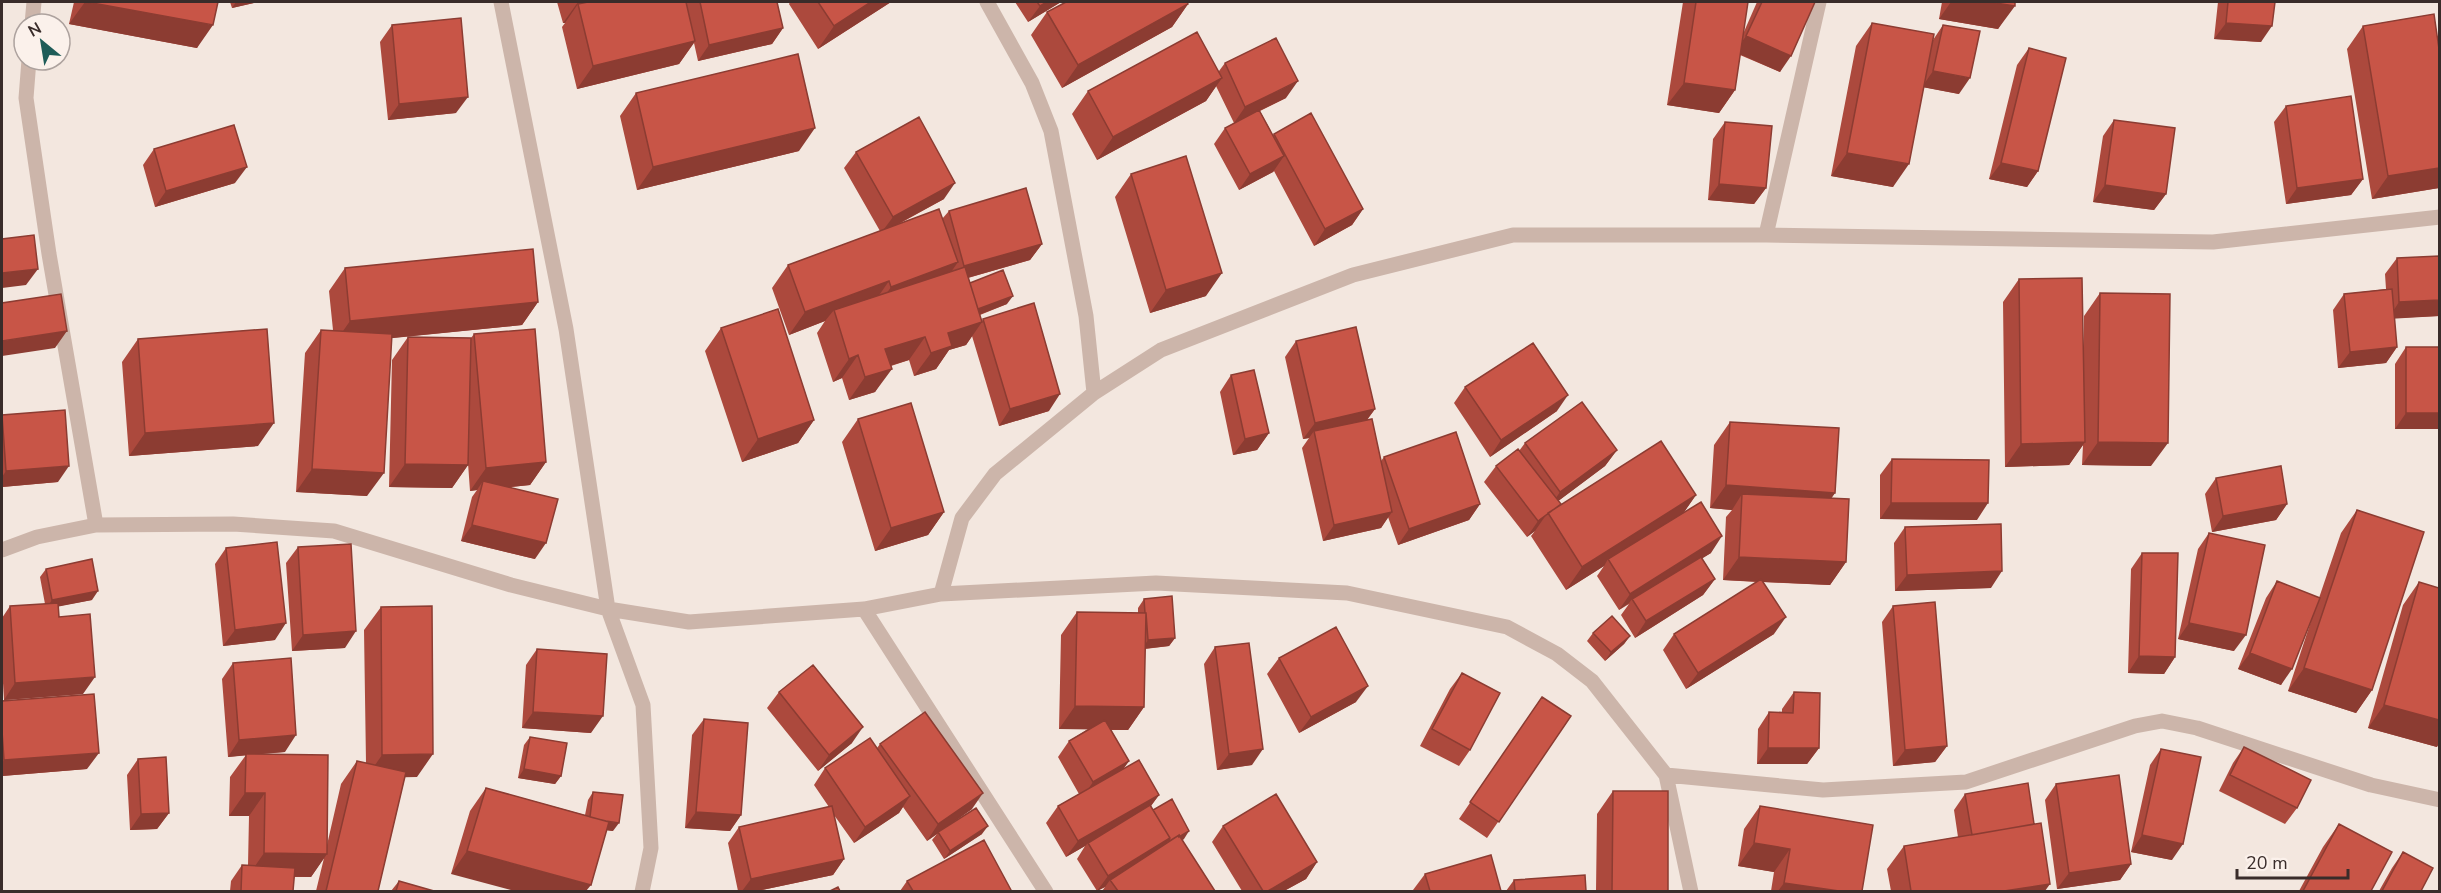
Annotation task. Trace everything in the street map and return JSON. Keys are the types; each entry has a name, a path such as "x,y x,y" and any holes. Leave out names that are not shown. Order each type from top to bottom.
{"street":[{"path":"501,2 566,329 608,609 643,705 651,849 642,891"},
{"path":"987,2 1032,83 1051,131 1086,316 1094,393"},
{"path":"1766,235 1819,2"},
{"path":"28,72 26,98 49,254 96,525"},
{"path":"941,594 962,518 995,474 1094,393 1161,350 1353,276 1513,235 1766,235 2213,242 2439,217"},
{"path":"2,550 37,537 96,525 233,524 334,531 511,585 608,609 689,622 864,609 941,594 1156,582 1347,593 1507,627 1557,654 1592,681 1666,775 1691,891"},
{"path":"864,609 1046,891"},
{"path":"1666,775 1823,790 1966,782 2135,726 2162,721 2197,728 2371,785 2439,800"}],"building":[{"path":"87,2 218,2 213,25"},
{"path":"588,2 686,2 695,41 593,66 578,4"},
{"path":"700,2 777,2 783,28 709,45"},
{"path":"818,2 871,2 834,26"},
{"path":"1066,2 1187,2 1188,4 1078,65 1047,12"},
{"path":"1696,2 1748,2 1735,90 1684,83"},
{"path":"1762,2 1815,2 1791,56 1746,36"},
{"path":"1989,2 2015,2 2015,6"},
{"path":"2228,2 2275,2 2272,26 2226,23"},
{"path":"2434,14 2439,49 2439,168 2388,176 2363,26"},
{"path":"461,18 468,97 399,104 392,25"},
{"path":"1872,23 1934,34 1909,164 1847,153"},
{"path":"1943,25 1980,31 1970,78 1933,71"},
{"path":"1197,32 1222,78 1113,137 1088,91"},
{"path":"1276,38 1298,81 1245,107 1225,63"},
{"path":"2029,48 2066,58 2038,171 2001,163"},
{"path":"798,54 815,128 653,167 636,93"},
{"path":"2351,96 2363,179 2297,188 2286,106"},
{"path":"1259,110 1284,156 1250,174 1225,128"},
{"path":"1311,113 1363,209 1325,229 1274,134"},
{"path":"919,117 955,183 893,217 856,152"},
{"path":"2114,120 2175,128 2166,194 2105,185"},
{"path":"1725,122 1772,126 1766,188 1719,184"},
{"path":"234,125 247,167 166,191 154,149"},
{"path":"1186,156 1222,273 1166,290 1131,174"},
{"path":"1026,188 1042,244 964,266 949,211"},
{"path":"939,209 958,262 891,287 889,281 805,312 788,265"},
{"path":"34,235 38,269 2,273 2,239"},
{"path":"533,249 538,302 350,321 345,268"},
{"path":"2439,256 2439,300 2399,302 2397,258"},
{"path":"965,267 982,322 948,333 952,346 931,353 925,337 885,349 892,369 865,377 858,355 849,359 834,310"},
{"path":"1003,270 1013,296 978,309 970,283"},
{"path":"2082,278 2085,442 2021,444 2019,279"},
{"path":"2392,289 2397,347 2350,352 2344,294"},
{"path":"2100,293 2170,294 2168,443 2098,442"},
{"path":"61,294 67,331 2,341 2,303"},
{"path":"1034,303 1060,394 1010,409 983,319"},
{"path":"778,309 814,420 758,439 721,328"},
{"path":"1356,327 1375,409 1315,423 1296,341"},
{"path":"267,329 274,423 145,433 138,339"},
{"path":"535,329 546,462 486,468 474,334"},
{"path":"321,330 392,334 384,473 312,469"},
{"path":"408,337 471,338 468,465 405,464"},
{"path":"1533,343 1568,395 1501,440 1465,387"},
{"path":"2406,347 2439,347 2439,413 2406,413"},
{"path":"1254,370 1269,433 1245,439 1231,375"},
{"path":"1582,402 1617,450 1560,492 1525,443"},
{"path":"911,403 944,512 891,528 858,419"},
{"path":"65,410 69,466 6,471 2,415"},
{"path":"1372,419 1392,512 1334,525 1314,431"},
{"path":"1730,422 1839,428 1835,493 1726,485"},
{"path":"1456,432 1480,504 1409,529 1384,457"},
{"path":"1661,441 1696,495 1582,567 1548,513"},
{"path":"1518,449 1561,504 1538,521 1496,466"},
{"path":"1892,459 1989,460 1988,503 1891,503"},
{"path":"2281,466 2287,504 2223,516 2216,478"},
{"path":"483,481 558,499 546,543 472,525"},
{"path":"1742,494 1849,499 1846,562 1739,557"},
{"path":"1701,502 1722,536 1630,594 1608,559"},
{"path":"2357,510 2424,532 2372,690 2304,668"},
{"path":"2001,524 2002,571 1907,575 1905,527"},
{"path":"2209,533 2265,545 2246,635 2189,623"},
{"path":"277,542 286,623 235,630 226,548"},
{"path":"351,544 356,631 303,635 298,547"},
{"path":"2142,553 2178,553 2175,657 2139,656"},
{"path":"1701,557 1715,579 1646,621 1632,599"},
{"path":"92,559 98,591 52,600 46,569"},
{"path":"1761,579 1786,617 1698,673 1674,634"},
{"path":"2277,581 2320,598 2292,669 2250,653"},
{"path":"2419,582 2439,588 2439,720 2384,705"},
{"path":"1172,596 1175,638 1148,640 1144,599"},
{"path":"1935,602 1947,746 1905,750 1893,606"},
{"path":"58,603 59,617 90,614 95,677 15,683 10,606"},
{"path":"432,606 433,754 382,755 381,607"},
{"path":"1077,612 1146,613 1144,707 1075,706"},
{"path":"1612,616 1630,636 1611,652 1593,633"},
{"path":"1336,627 1368,686 1311,717 1279,658"},
{"path":"1249,643 1263,749 1229,754 1215,647"},
{"path":"537,649 607,654 603,716 533,712"},
{"path":"291,658 296,735 239,740 233,663"},
{"path":"813,665 863,727 829,755 779,692"},
{"path":"1462,673 1500,693 1470,750 1432,729"},
{"path":"1794,692 1820,693 1819,748 1768,748 1769,712 1793,713"},
{"path":"94,694 99,753 4,760 2,701"},
{"path":"1542,697 1571,716 1499,822 1470,802"},
{"path":"925,712 983,793 938,824 880,744"},
{"path":"704,719 748,723 741,815 696,812"},
{"path":"1105,720 1129,761 1093,782 1069,741"},
{"path":"530,737 567,743 561,776 524,769"},
{"path":"870,738 910,796 865,827 825,768"},
{"path":"2244,747 2311,780 2297,808 2230,775"},
{"path":"2161,749 2201,757 2183,844 2142,835"},
{"path":"246,754 328,755 327,854 264,853 265,793 245,793"},
{"path":"166,757 169,813 141,814 138,759"},
{"path":"1139,760 1159,795 1078,841 1058,806"},
{"path":"357,761 406,772 378,891 326,891"},
{"path":"2119,775 2131,864 2069,873 2056,784"},
{"path":"2028,783 2034,824 1972,835 1965,794"},
{"path":"486,788 609,822 591,885 467,851"},
{"path":"1613,791 1668,791 1668,891 1612,891"},
{"path":"593,792 623,795 619,823 590,817"},
{"path":"1276,794 1317,862 1268,891 1263,891 1223,826"},
{"path":"1172,799 1189,831 1168,842 1170,838 1153,810"},
{"path":"1150,805 1170,838 1108,876 1088,843"},
{"path":"832,806 844,859 751,879 739,827"},
{"path":"1760,806 1873,825 1862,891 1839,891 1784,883 1790,849 1754,843"},
{"path":"976,808 988,826 950,851 938,832"},
{"path":"2041,823 2050,884 2004,891 1911,891 1904,846"},
{"path":"2339,824 2392,852 2371,891 2303,891"},
{"path":"1179,835 1215,891 1118,891 1110,880"},
{"path":"984,840 1011,890 913,891 907,881"},
{"path":"2403,852 2433,868 2421,891 2382,891"},
{"path":"1491,855 1501,891 1430,891 1425,874"},
{"path":"242,865 295,868 293,891 241,891"},
{"path":"1585,875 1586,891 1515,891 1514,880"},
{"path":"399,881 434,891 396,891"}]}
